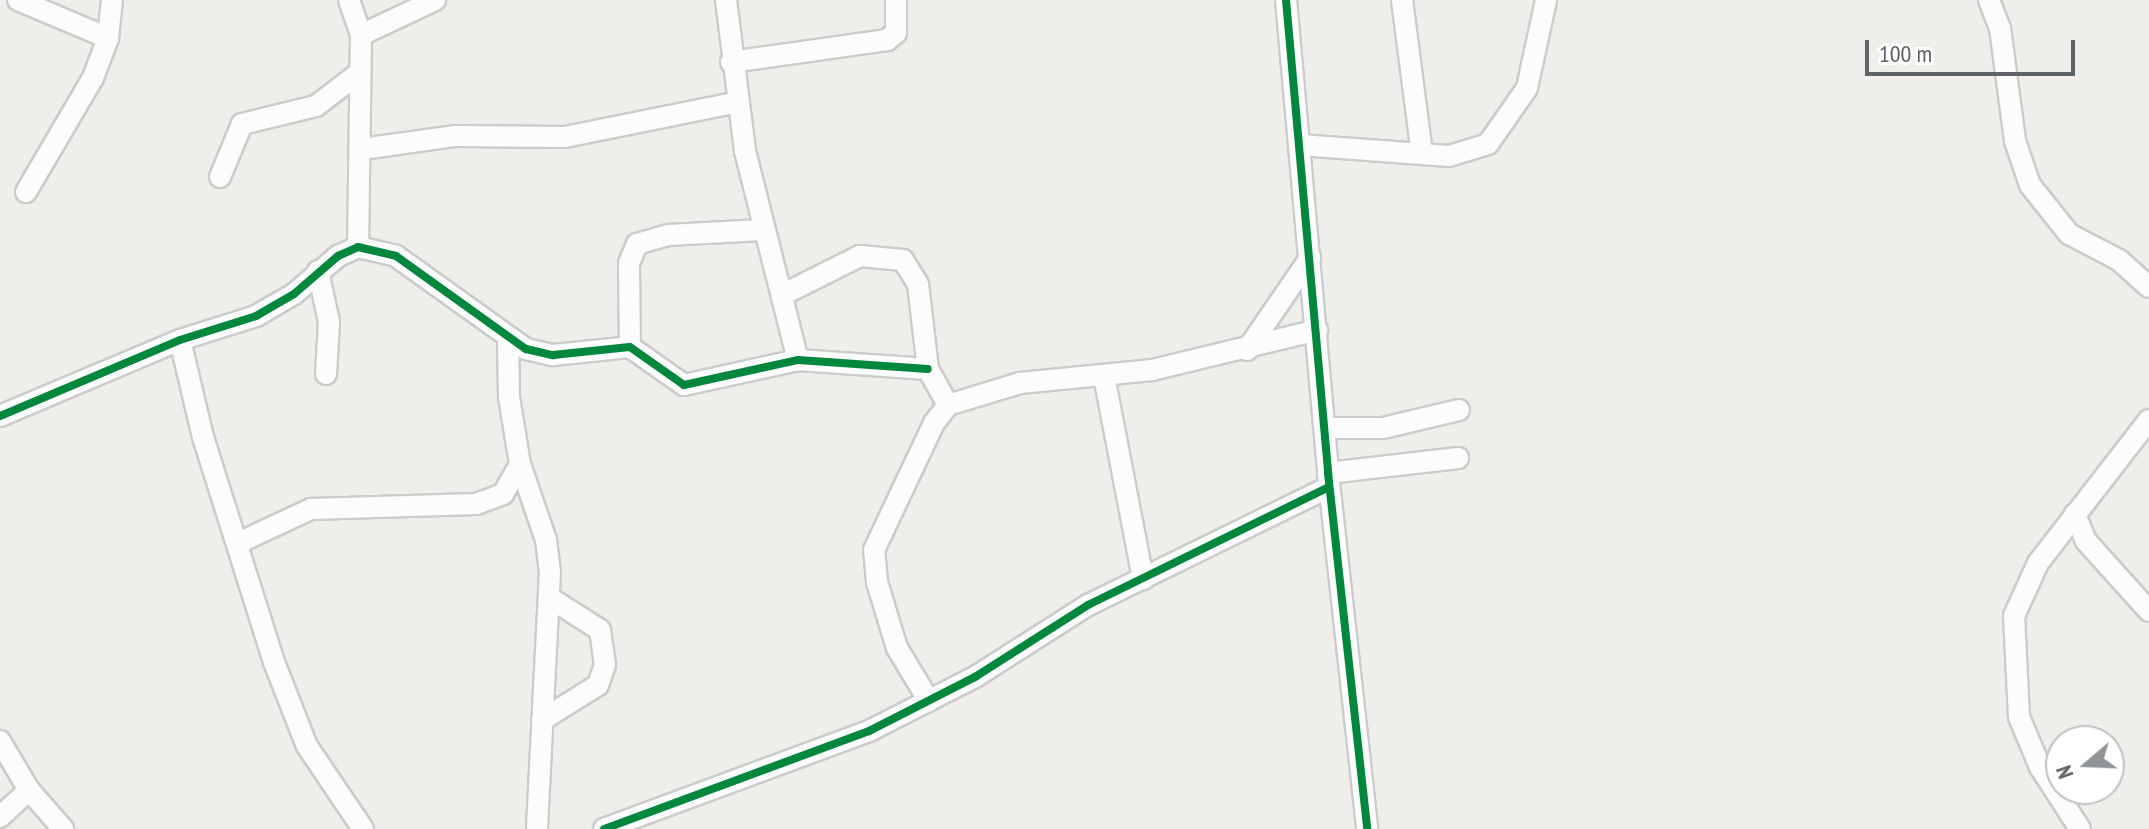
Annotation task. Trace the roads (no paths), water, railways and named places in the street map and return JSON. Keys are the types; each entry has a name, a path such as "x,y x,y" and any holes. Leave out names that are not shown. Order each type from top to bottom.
{"street":[{"path":"18,0 108,38"},
{"path":"26,192 93,78 108,38 112,0"},
{"path":"349,0 361,35 362,149 358,247"},
{"path":"361,35 435,0"},
{"path":"726,0 731,62 762,230 798,360"},
{"path":"731,62 887,40 896,33 896,0"},
{"path":"1286,0 1328,480 1367,829"},
{"path":"1402,0 1422,154"},
{"path":"1300,145 1422,154 1469,152 1499,133 1536,66 1546,0"},
{"path":"1989,0 2000,28 2015,141 2030,185 2069,234 2119,260 2149,287"},
{"path":"220,177 242,124 316,106 359,73"},
{"path":"362,149 454,136 565,137 738,102"},
{"path":"630,347 629,263 637,244 668,235 762,230"},
{"path":"0,416 180,340 256,316 294,294 318,271 358,247 396,256 526,349 553,355 630,347 684,385 798,360 928,369"},
{"path":"782,295 860,256 903,260 918,284 928,369 948,405"},
{"path":"1247,350 1310,258"},
{"path":"318,271 329,322 326,374"},
{"path":"929,701 897,648 877,582 874,550 934,423 948,405 1020,383 1104,376 1247,350 1317,330"},
{"path":"508,338 509,397 520,464 546,540 550,598 537,829"},
{"path":"180,340 203,437 238,543 250,597 307,746 363,829"},
{"path":"1104,376 1143,579"},
{"path":"1325,428 1383,428 1459,410"},
{"path":"2080,829 2060,803 2026,737 2016,694 2013,646 2019,597 2075,514 2149,420"},
{"path":"604,829 869,731 929,701 1056,623 1328,480 1458,458"},
{"path":"238,543 311,509 476,504 503,494 520,464"},
{"path":"2075,514 2086,541 2149,611"},
{"path":"542,720 598,685 605,665 600,630 550,598"},
{"path":"0,741 29,790 63,829"},
{"path":"0,817 29,790"}]}
